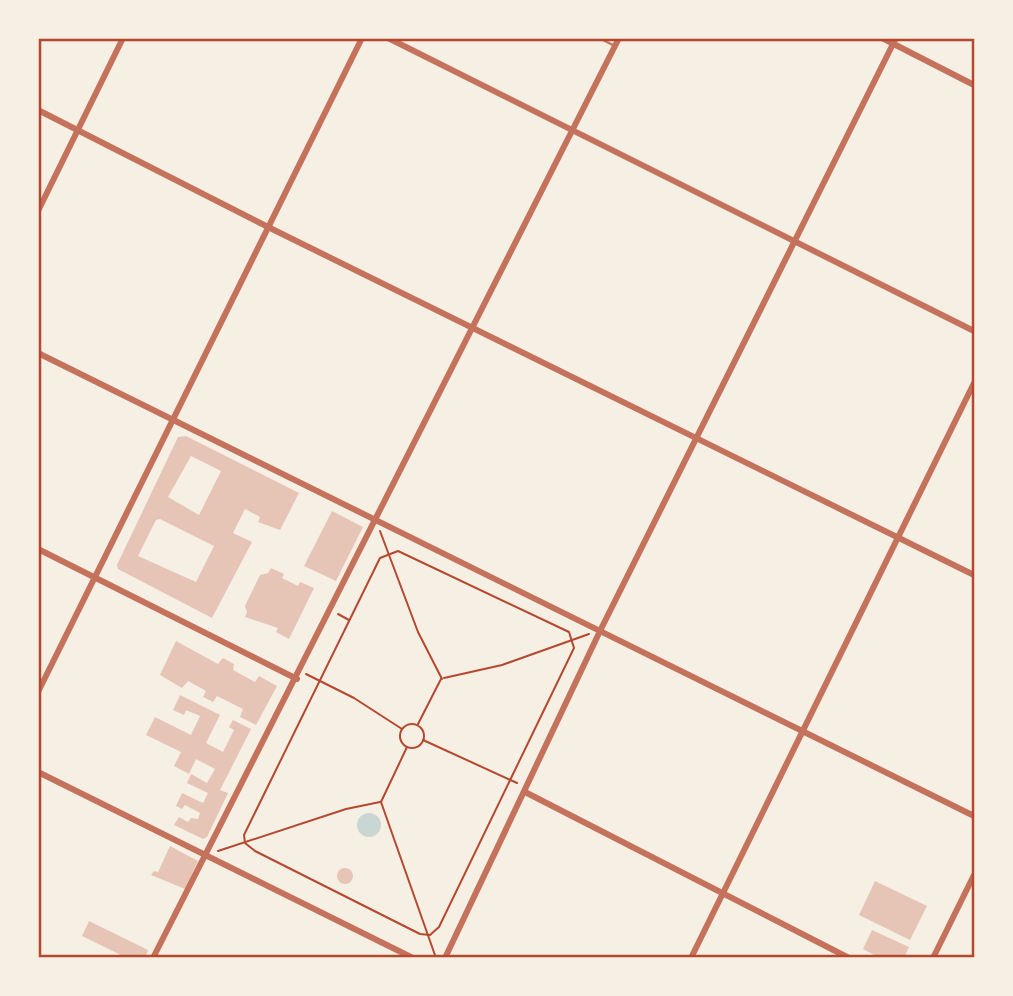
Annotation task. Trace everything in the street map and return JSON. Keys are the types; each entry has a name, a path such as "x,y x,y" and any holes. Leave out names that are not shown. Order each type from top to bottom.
{"street":[{"path":"38,211 123,38"},
{"path":"38,692 271,228 362,38"},
{"path":"388,38 975,331"},
{"path":"153,957 619,38"},
{"path":"882,38 894,41 975,85"},
{"path":"445,957 600,631 894,41"},
{"path":"38,110 271,228 975,575"},
{"path":"38,353 975,816"},
{"path":"691,957 975,383"},
{"path":"38,549 296,679"},
{"path":"38,772 413,957"},
{"path":"526,790 849,957"},
{"path":"933,957 975,875"}],"lane":[{"path":"599,38 615,46"}],"path":[{"path":"375,520 390,552 418,632 442,678"},
{"path":"398,551 569,632 573,638 574,648 439,927 430,935 420,934 255,852 245,843 244,835 350,620 380,558 398,551"},
{"path":"331,610 350,620"},
{"path":"418,725 442,678 502,664 600,631"},
{"path":"300,671 402,729"},
{"path":"409,724 418,725 424,733 424,740 418,747 407,747 401,740 402,729 409,724"},
{"path":"424,740 510,779 526,790"},
{"path":"407,747 381,802 436,957"},
{"path":"207,855 346,808 381,802"}],"shaded area":[{"path":"369,813 378,816 381,825 378,834 369,837 360,834 357,825 360,816"}],"building":[{"path":"186,436 299,493 280,530 258,522 260,517 245,509 233,533 252,542 212,618 118,569 117,565 178,437","holes":["191,456 221,471 199,515 168,497","160,519 214,546 196,582 138,556 156,520"]},
{"path":"332,511 363,527 336,581 304,566"},
{"path":"271,568 284,574 282,578 298,586 300,582 314,588 289,639 276,632 278,628 245,617 245,606 260,575 268,573"},
{"path":"176,641 218,664 223,658 234,664 233,670 255,682 259,676 277,686 256,725 240,717 243,709 217,696 213,702 203,697 206,691 188,681 182,688 160,675"},
{"path":"180,695 220,715 206,743 223,752 234,730 229,727 233,720 251,729 220,790 228,793 207,837 203,839 174,825 179,817 188,822 191,818 198,819 200,813 185,805 182,809 176,806 182,793 203,803 208,793 187,783 191,774 207,783 215,769 196,759 189,774 174,766 181,752 146,735 155,717 191,735 200,716 186,710 184,715 173,710"},
{"path":"170,846 198,861 185,889 151,875 154,871 158,872"},
{"path":"345,868 353,876 345,884 337,876"},
{"path":"875,881 927,906 910,940 859,915"},
{"path":"89,921 148,950 145,958 127,958 82,936"},
{"path":"872,930 909,947 904,958 880,958 863,949"}]}
